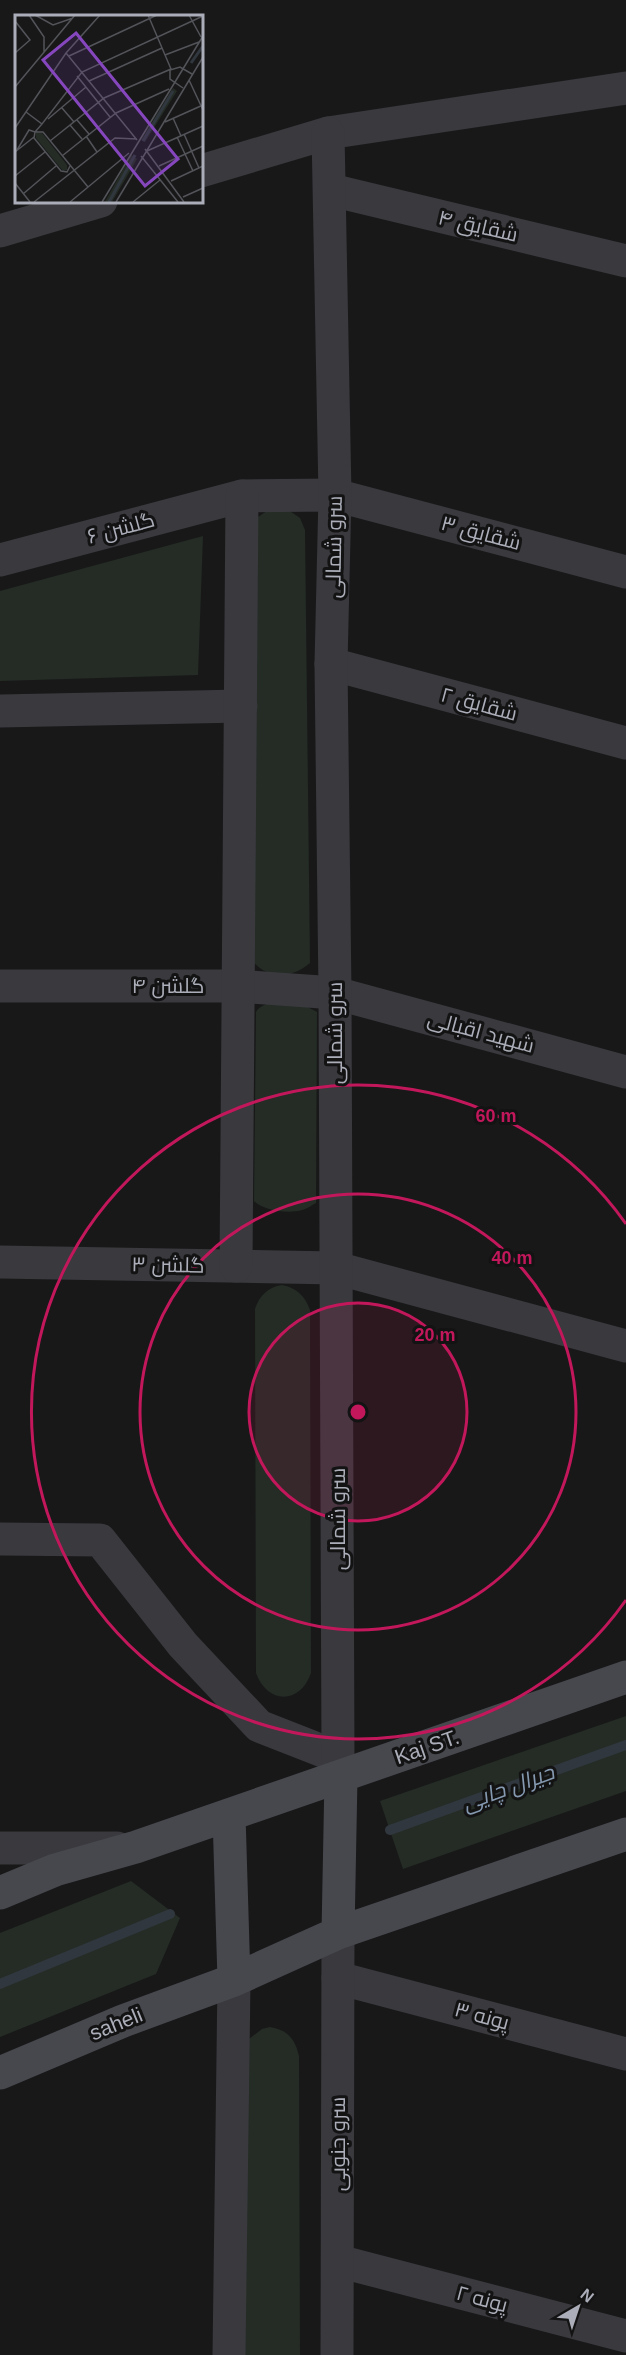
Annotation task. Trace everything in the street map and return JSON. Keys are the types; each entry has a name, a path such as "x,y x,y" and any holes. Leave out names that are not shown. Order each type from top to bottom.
{"main road":[{"name":"Kaj ST.","path":"229,1815 340,1767 626,1677"},
{"name":"سرو شمالی","path":"338,1933 340,1767"},
{"path":"0,1893 55,1870 136,1847 229,1815 234,1980 338,1933 626,1834"},
{"name":"saheli","path":"0,2073 123,2021 234,1980"}],"street":[{"path":"202,171 328,133 626,88"},
{"name":"سرو شمالی","path":"328,133 331,190 335,495 331,664 340,1767"},
{"name":"شقایق ۴","path":"331,190 626,261"},
{"path":"0,231 98,202"},
{"name":"شقایق ۳","path":"242,496 335,495 626,572"},
{"path":"236,1266 242,496"},
{"name":"گلشن ۶","path":"0,561 242,496"},
{"name":"شقایق ۲","path":"331,664 626,743"},
{"path":"0,711 241,706"},
{"name":"گلشن ۴","path":"0,986 237,986 335,993"},
{"name":"شهید اقبالی","path":"335,993 626,1071"},
{"name":"گلشن ۳","path":"0,1262 336,1268 626,1346"},
{"path":"0,1539 100,1540 183,1645 259,1725 340,1767"},
{"path":"0,1848 136,1847"},
{"name":"سرو جنوبی","path":"337,2355 338,1933"},
{"name":"پونه ۳","path":"338,1978 626,2054"},
{"path":"229,2355 234,1980"},
{"name":"پونه ۲","path":"338,2261 626,2336"}],"shaded area":[{"path":"284,507 300,518 305,530 310,963 295,972 280,975 266,972 252,961 258,517 270,509"},
{"path":"203,536 198,675 0,681 0,591"},
{"path":"269,1003 300,1003 317,1012 316,1203 302,1210 284,1212 264,1207 254,1201 256,1012"},
{"path":"282,1285 300,1293 310,1310 311,1673 299,1691 284,1697 268,1691 256,1673 255,1309 265,1293"},
{"path":"626,1716 626,1791 403,1869 380,1801"},
{"path":"131,1881 180,1918 156,1974 0,2037 0,1933"},
{"path":"270,2027 282,2030 290,2036 299,2056 300,2355 244,2355 249,2039 262,2029"}],"waterway":[{"name":"جیرال چایی","path":"390,1830 626,1745"},
{"name":"جیرال چایی","path":"0,1984 170,1914"}]}
